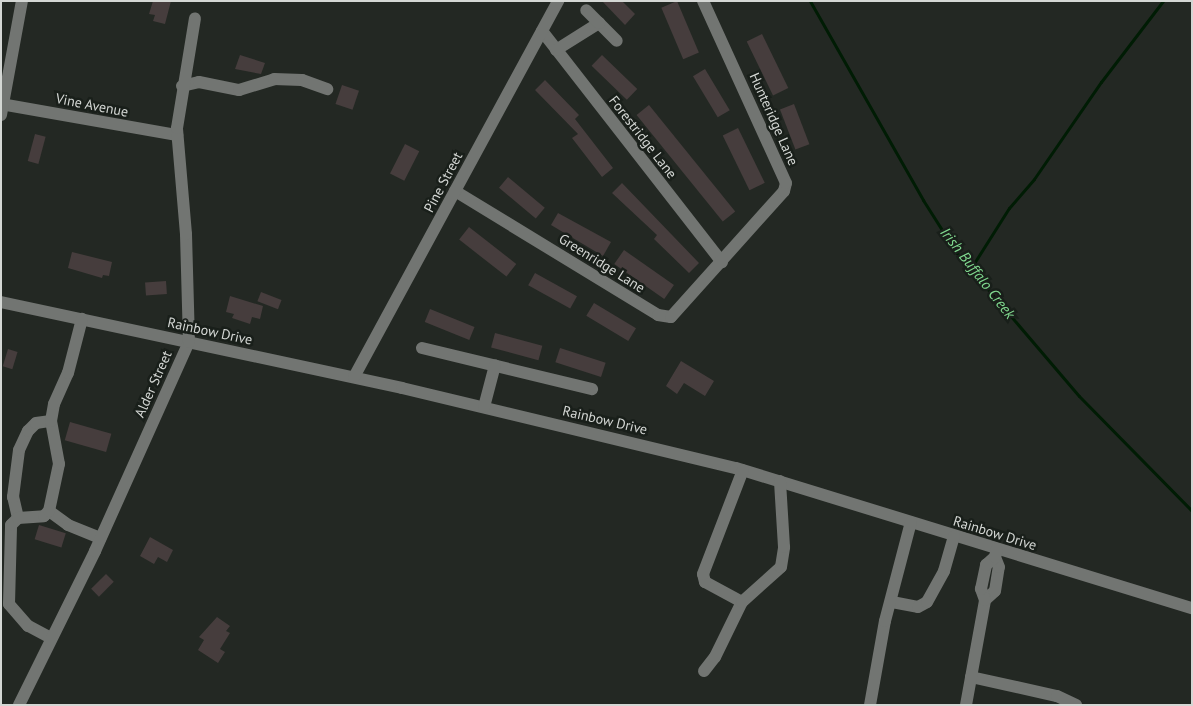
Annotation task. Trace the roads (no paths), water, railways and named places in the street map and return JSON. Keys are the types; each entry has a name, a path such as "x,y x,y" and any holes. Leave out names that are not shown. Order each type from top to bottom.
{"street":[{"path":"2,108 22,1"},
{"name":"Pine Street","path":"354,378 558,1"},
{"name":"Hunteridge Lane","path":"703,1 786,183 784,191 722,262"},
{"path":"586,10 617,41"},
{"name":"Alder Street","path":"19,705 100,538 189,342 186,234 177,136 182,86 195,18"},
{"path":"556,50 599,23"},
{"name":"Forestridge Lane","path":"542,31 722,262"},
{"path":"182,86 199,82 239,90 274,79 302,80 328,89"},
{"name":"Vine Avenue","path":"2,108 177,136"},
{"name":"Greenridge Lane","path":"455,190 658,315 670,317 681,309 722,262"},
{"name":"Rainbow Drive","path":"1,302 484,407 743,470 954,536 996,553 1192,608"},
{"path":"51,638 28,626 9,604 11,525 18,518 44,516 49,511 59,464 51,421 82,319"},
{"path":"422,348 592,389"},
{"path":"484,407 495,365"},
{"path":"18,518 13,497 19,450 28,431 36,423 51,421"},
{"path":"742,602 705,582 703,574 743,470"},
{"path":"704,671 715,657 742,602 781,567 784,547 780,481"},
{"path":"49,511 68,525 100,538"},
{"path":"870,705 911,522"},
{"path":"892,602 918,607 927,602 944,571 954,536"},
{"path":"966,705 986,600 995,591 1000,567 996,553"},
{"path":"971,677 1058,696 1076,705"}],"waterway":[{"name":"Irish Buffalo Creek","path":"810,1 923,200 956,252 1079,396 1192,511"},
{"path":"971,268 1009,208 1034,179 1101,82 1163,1"}]}
